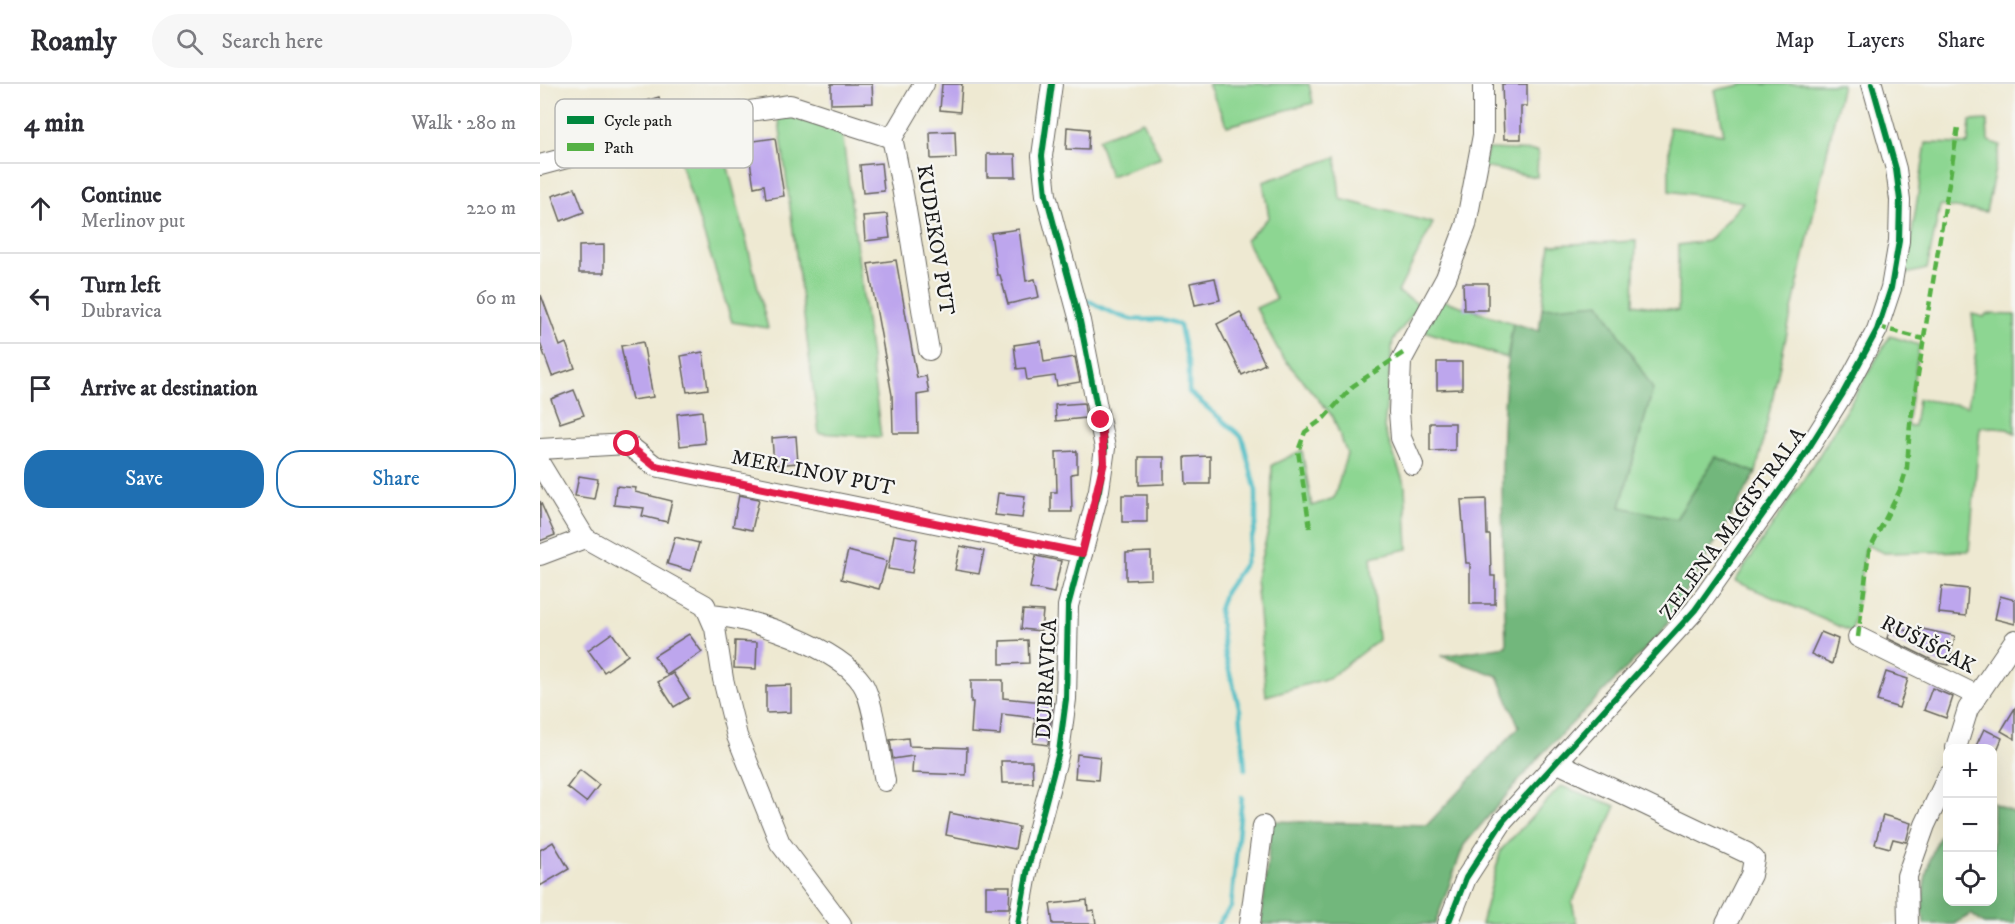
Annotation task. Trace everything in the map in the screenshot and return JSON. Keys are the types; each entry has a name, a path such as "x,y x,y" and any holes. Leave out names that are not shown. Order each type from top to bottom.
{"street":[{"path":"753,110 790,105 892,138 924,84"},
{"name":"DUBRAVICA","path":"1017,924 1021,897 1055,771 1063,728 1068,606 1099,490 1105,448 1080,321 1045,187 1042,156 1052,84"},
{"path":"1413,465 1401,438 1399,412 1401,361 1446,278 1466,225 1483,135 1483,84"},
{"name":"ZELENA MAGISTRALA","path":"1448,924 1466,878 1478,856 1503,821 1695,610 1800,462 1842,395 1877,330 1891,288 1897,253 1900,200 1896,169 1872,84"},
{"name":"KUDEKOV PUT","path":"892,138 906,197 916,282 929,350"},
{"path":"540,165 555,161"},
{"name":"MERLINOV PUT","path":"540,449 627,444 655,466 1082,553"},
{"path":"540,464 585,538 695,597 711,615 737,736 780,843 840,924"},
{"path":"540,555 585,538"},
{"path":"711,615 731,616 790,636 818,648 854,674 868,693 885,781"},
{"name":"RUŠIŠČAK","path":"1858,637 1976,696"},
{"name":"RUŠIŠČAK","path":"1957,744 1968,709 2015,640"},
{"path":"1556,762 1747,853 1754,859 1751,875 1726,924"},
{"path":"1908,924 1907,876 1925,825 1943,785"},
{"path":"1250,924 1263,826"}],"green space":[{"path":"1208,84 1309,84 1313,103 1227,126"},
{"path":"1746,84 1842,84 1756,473 1716,457 1676,519 1620,507 1653,389 1542,308 1550,245 1636,241 1634,304 1678,311 1678,245 1708,241 1743,202 1669,191 1669,127 1724,134 1715,90"},
{"path":"778,113 842,131 881,437 819,433"},
{"path":"1987,120 1988,141 2000,145 1986,212 1940,206 1927,269 1902,275 1909,252 1926,143 1968,144 1970,121"},
{"path":"1143,121 1161,158 1110,176 1098,139"},
{"path":"1488,149 1538,151 1537,177 1483,167"},
{"path":"1336,157 1340,199 1433,223 1398,292 1420,305 1393,340 1384,428 1405,486 1408,549 1371,557 1378,640 1329,678 1266,696 1256,578 1271,520 1272,465 1302,450 1312,506 1334,498 1347,454 1333,417 1281,355 1256,308 1276,299 1246,240 1269,217 1263,182"},
{"path":"682,168 728,168 768,328 732,322"},
{"path":"1439,299 1513,323 1507,358 1424,331"},
{"path":"1600,303 1653,389 1620,507 1676,519 1716,457 1756,473 1663,631 1541,755 1464,845 1435,924 1261,924 1272,821 1427,825 1519,727 1498,676 1441,656 1506,646 1502,484 1504,403 1513,323 1539,331 1542,308"},
{"path":"1972,314 1984,317 1986,314 2015,315 2015,433 2007,429 1980,427 1969,551 1884,553 1866,545 1852,632 1735,581 1814,464 1890,336 1919,345 1907,426 1914,426 1918,399 1968,406 1976,351"},
{"path":"1561,786 1616,806 1572,903 1577,924 1481,924 1501,850"},
{"path":"1997,805 2015,813 2015,924 1984,924 1971,914 1955,924 1924,924 1923,898 1926,872 1943,831 1943,906 1997,906"}],"building":[{"path":"831,84 872,84 873,103 831,104"},
{"path":"942,84 962,84 960,112 940,110"},
{"path":"1502,84 1527,84 1527,106 1521,106 1521,139 1504,139"},
{"path":"1067,127 1089,129 1088,150 1066,149"},
{"path":"955,131 956,158 931,159 930,132"},
{"path":"775,138 784,196 766,199 764,185 754,187 751,168 753,168 753,141"},
{"path":"987,154 1015,154 1016,177 987,177"},
{"path":"881,163 884,191 863,193 860,165"},
{"path":"575,188 584,212 561,221 552,196"},
{"path":"887,214 890,238 865,241 863,216"},
{"path":"1019,229 1026,281 1035,279 1039,297 1008,304 1000,275 997,275 991,233"},
{"path":"604,245 604,273 579,273 579,246"},
{"path":"896,260 917,378 926,376 929,393 917,395 918,433 893,433 892,395 868,264"},
{"path":"1215,278 1220,300 1195,305 1190,283"},
{"path":"1463,283 1488,283 1488,310 1464,310"},
{"path":"541,295 560,346 566,343 575,368 552,376 540,343"},
{"path":"1240,312 1265,364 1242,375 1217,324"},
{"path":"1041,341 1044,362 1075,357 1080,382 1057,386 1055,376 1027,380 1025,368 1017,369 1014,345"},
{"path":"643,342 653,397 632,400 621,346"},
{"path":"703,352 708,389 687,392 681,356"},
{"path":"1437,362 1462,362 1462,389 1437,390"},
{"path":"574,390 584,415 560,423 551,399"},
{"path":"1084,403 1086,418 1056,421 1055,405"},
{"path":"702,411 705,443 680,446 677,414"},
{"path":"1430,423 1455,423 1455,450 1430,451"},
{"path":"796,436 798,463 774,465 772,438"},
{"path":"1077,451 1077,473 1071,474 1072,512 1051,512 1051,492 1057,492 1056,452"},
{"path":"1210,456 1210,484 1186,484 1185,457"},
{"path":"1139,457 1164,457 1164,484 1139,485"},
{"path":"579,476 598,479 594,499 575,496"},
{"path":"616,486 636,488 635,492 672,501 667,522 642,516 644,508 614,505"},
{"path":"998,493 1025,496 1022,518 995,515"},
{"path":"739,495 759,499 752,530 733,526"},
{"path":"1122,495 1147,495 1147,522 1122,522"},
{"path":"1486,499 1491,576 1495,576 1495,604 1470,604 1470,563 1466,563 1461,500"},
{"path":"540,501 555,535 540,541"},
{"path":"894,535 917,539 912,573 888,569"},
{"path":"675,537 699,543 691,571 667,564"},
{"path":"960,546 984,551 979,574 955,570"},
{"path":"848,551 887,561 879,589 841,579"},
{"path":"1151,552 1151,579 1126,580 1126,553"},
{"path":"1036,556 1061,561 1054,593 1030,588"},
{"path":"1942,586 1968,589 1966,616 1939,613"},
{"path":"2000,596 2015,600 2015,624 1995,619"},
{"path":"1023,610 1043,611 1041,631 1021,629"},
{"path":"1891,626 1921,635 1922,629 1955,636 1949,665 1938,663 1887,638"},
{"path":"1821,632 1838,639 1832,664 1811,654"},
{"path":"612,633 628,655 604,672 588,650"},
{"path":"689,634 702,652 667,675 654,656"},
{"path":"1028,640 1029,663 1000,664 1000,641"},
{"path":"735,641 757,642 756,669 734,668"},
{"path":"1886,672 1908,679 1899,708 1877,701"},
{"path":"673,673 689,698 674,707 658,682"},
{"path":"971,680 1003,680 1003,698 1053,703 1048,745 1033,743 1035,718 1002,714 1000,735 971,733 973,702 971,702"},
{"path":"791,685 791,712 766,713 766,686"},
{"path":"1932,688 1953,697 1946,718 1924,710"},
{"path":"2015,708 2015,739 2001,731"},
{"path":"1984,729 2002,738 1998,748 1997,744 1977,744"},
{"path":"908,738 909,746 967,748 966,775 912,773 913,756 893,759 890,740"},
{"path":"1077,754 1100,757 1098,780 1075,778"},
{"path":"1001,761 1032,761 1033,783 1002,783"},
{"path":"580,770 599,785 586,802 567,787"},
{"path":"950,813 1019,827 1015,849 946,835"},
{"path":"1883,815 1911,823 1906,842 1893,839 1890,848 1875,844"},
{"path":"553,842 569,869 540,886 540,850"},
{"path":"986,886 1010,886 1009,908 986,908"},
{"path":"1087,900 1088,911 1094,910 1096,924 1053,924 1050,904"}],"waterway":[{"name":"DUBRAVICA","path":"1087,300 1130,319 1163,320 1180,326 1189,367 1189,392 1242,437 1256,491 1256,523 1245,563 1225,592 1219,610 1225,656 1240,710 1245,769"},
{"name":"DUBRAVICA","path":"1218,924 1231,907 1242,797"}],"marked path":[{"path":"1858,637 1869,551 1900,490 1907,468 1910,424 1958,127"},
{"path":"1878,327 1924,339"},
{"path":"1310,528 1298,451 1305,432 1324,418 1353,386 1403,353"}],"cycle path":[{"path":"1018,924 1028,868 1059,752 1066,699 1068,606 1099,490 1105,448 1080,321 1046,195 1042,156 1052,84"},
{"path":"1448,924 1466,878 1503,821 1695,610 1800,462 1842,395 1877,330 1891,288 1899,241 1900,200 1896,169 1872,84"}],"route":[{"path":"627,444 655,466 795,496 876,509 1082,553 1104,462 1105,448 1101,420"}]}
